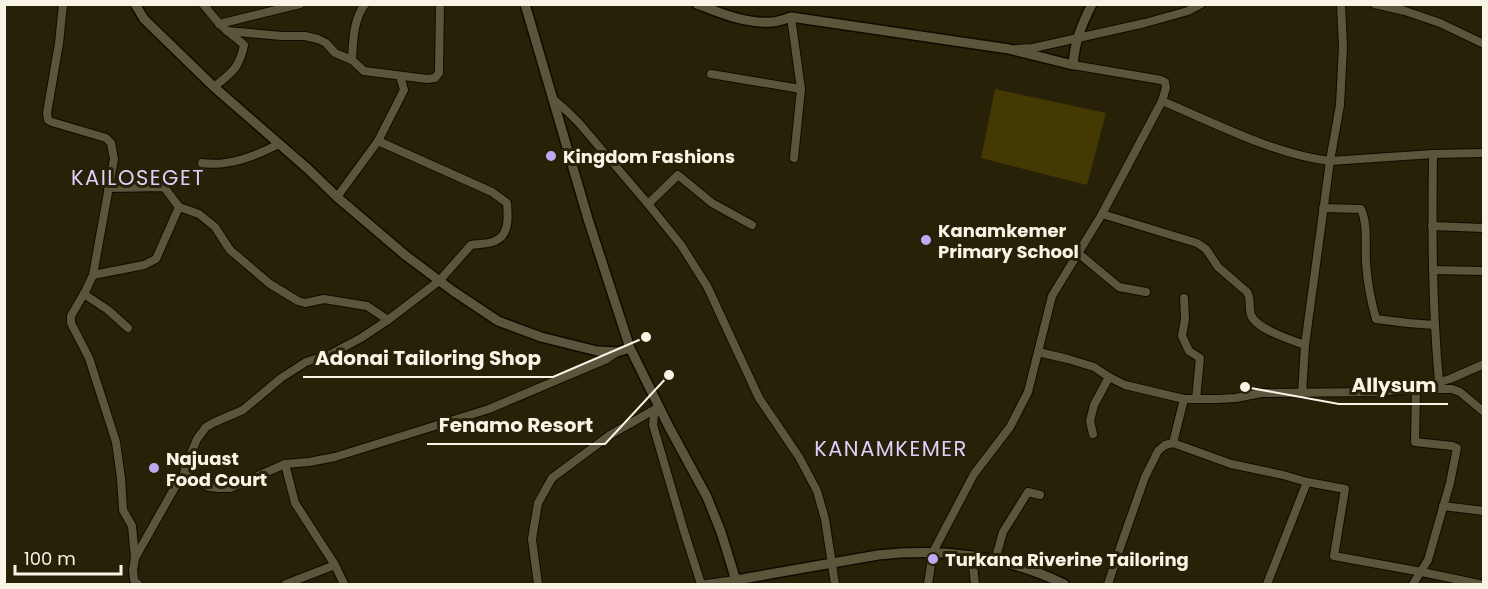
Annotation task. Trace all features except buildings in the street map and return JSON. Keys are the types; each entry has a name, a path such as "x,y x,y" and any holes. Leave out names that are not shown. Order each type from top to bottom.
{"street":[{"path":"63,4 47,117 52,122 106,138 111,143 114,159 93,274 71,316 71,323 89,358 112,427 119,459 123,510 132,526 135,558 134,580 138,585"},
{"path":"135,4 144,19 214,87 337,197 405,255 439,280 490,316 508,325 580,347 617,352"},
{"path":"203,4 219,24 244,45 242,57 235,69 214,87"},
{"path":"219,24 300,4"},
{"path":"352,60 354,32 364,4"},
{"path":"227,31 305,36 326,43 335,53 352,60 364,71 435,78 439,73 440,4"},
{"path":"525,4 588,219 630,348 707,496 722,532 737,582"},
{"path":"696,4 753,21 773,22 791,17 1009,49 1165,82 1167,88 1162,101 1102,214 1052,296 1028,392 1010,427 974,474 933,552 928,585"},
{"path":"1072,64 1080,28 1092,4"},
{"path":"1009,49 1033,48 1077,39 1188,11 1201,4"},
{"path":"1302,394 1305,345 1340,96 1343,47 1341,4"},
{"path":"1375,4 1440,23 1484,44"},
{"path":"791,17 801,89 794,158"},
{"path":"711,74 801,89"},
{"path":"337,197 378,141 404,90 400,76"},
{"path":"553,99 579,123 648,204 681,245 702,279 759,398 812,479 823,511 835,585"},
{"path":"1162,101 1274,148 1304,157 1330,161 1484,153"},
{"path":"135,558 184,474 197,439 206,427 243,410 281,378 306,362 331,354 361,338 439,280 471,245 496,241 505,232 508,218 507,203 492,192 378,141"},
{"path":"202,163 214,165 227,163 253,156 279,144"},
{"path":"1433,154 1434,325 1439,382"},
{"path":"648,204 678,175 712,203 752,225"},
{"path":"108,188 164,187 179,207 199,214 215,227 230,250 270,284 298,301 305,303 324,299 367,306 388,320"},
{"path":"93,274 144,265 156,259 179,207"},
{"path":"1323,208 1361,209 1365,217 1366,264 1376,319 1434,325"},
{"path":"1102,214 1197,243 1206,249 1218,267 1247,292 1250,297 1251,316 1258,326 1305,345"},
{"path":"1432,226 1484,228"},
{"path":"1078,253 1119,287 1146,292"},
{"path":"1433,270 1484,271"},
{"path":"84,294 108,310 128,328"},
{"path":"1184,298 1185,319 1182,336 1189,351 1200,358 1196,399"},
{"path":"184,474 208,486 218,489 230,488 285,464 335,457 489,409 630,348"},
{"path":"1038,352 1094,367 1125,385 1184,399 1236,398 1261,393 1377,393 1452,389 1461,392 1484,412"},
{"path":"1416,390 1450,379 1484,364"},
{"path":"1093,434 1090,421 1094,405 1109,377"},
{"path":"1413,585 1428,560 1450,483 1457,448 1415,442 1416,390"},
{"path":"1173,442 1184,399"},
{"path":"538,585 532,538 538,503 552,478 610,435 659,406"},
{"path":"659,406 654,415 653,425 684,531 704,585 737,582 832,562 902,552 933,552 995,560 1024,568 1064,585"},
{"path":"1108,585 1145,477 1158,451 1173,442 1231,464 1345,489 1334,556 1479,585"},
{"path":"285,464 295,503 335,565 344,585"},
{"path":"1267,585 1307,482"},
{"path":"995,560 1003,532 1028,492 1041,495"},
{"path":"1443,506 1484,511"},
{"path":"972,556 975,585"},
{"path":"286,585 335,565"}],"shaded area":[{"path":"995,89 1106,113 1087,185 981,158"}],"place":[{"name":"Kingdom Fashions","path":"551,156"},
{"name":"Kanamkemer Primary School","path":"926,240"},
{"name":"Adonai Tailoring Shop","path":"646,337"},
{"name":"Fenamo Resort","path":"669,375"},
{"name":"Allysum","path":"1245,387"},
{"name":"Najuast Food Court","path":"154,468"},
{"name":"Turkana Riverine Tailoring","path":"933,559"}],"district":[{"name":"KAILOSEGET","path":"138,177"},
{"name":"KANAMKEMER","path":"891,448"}]}
